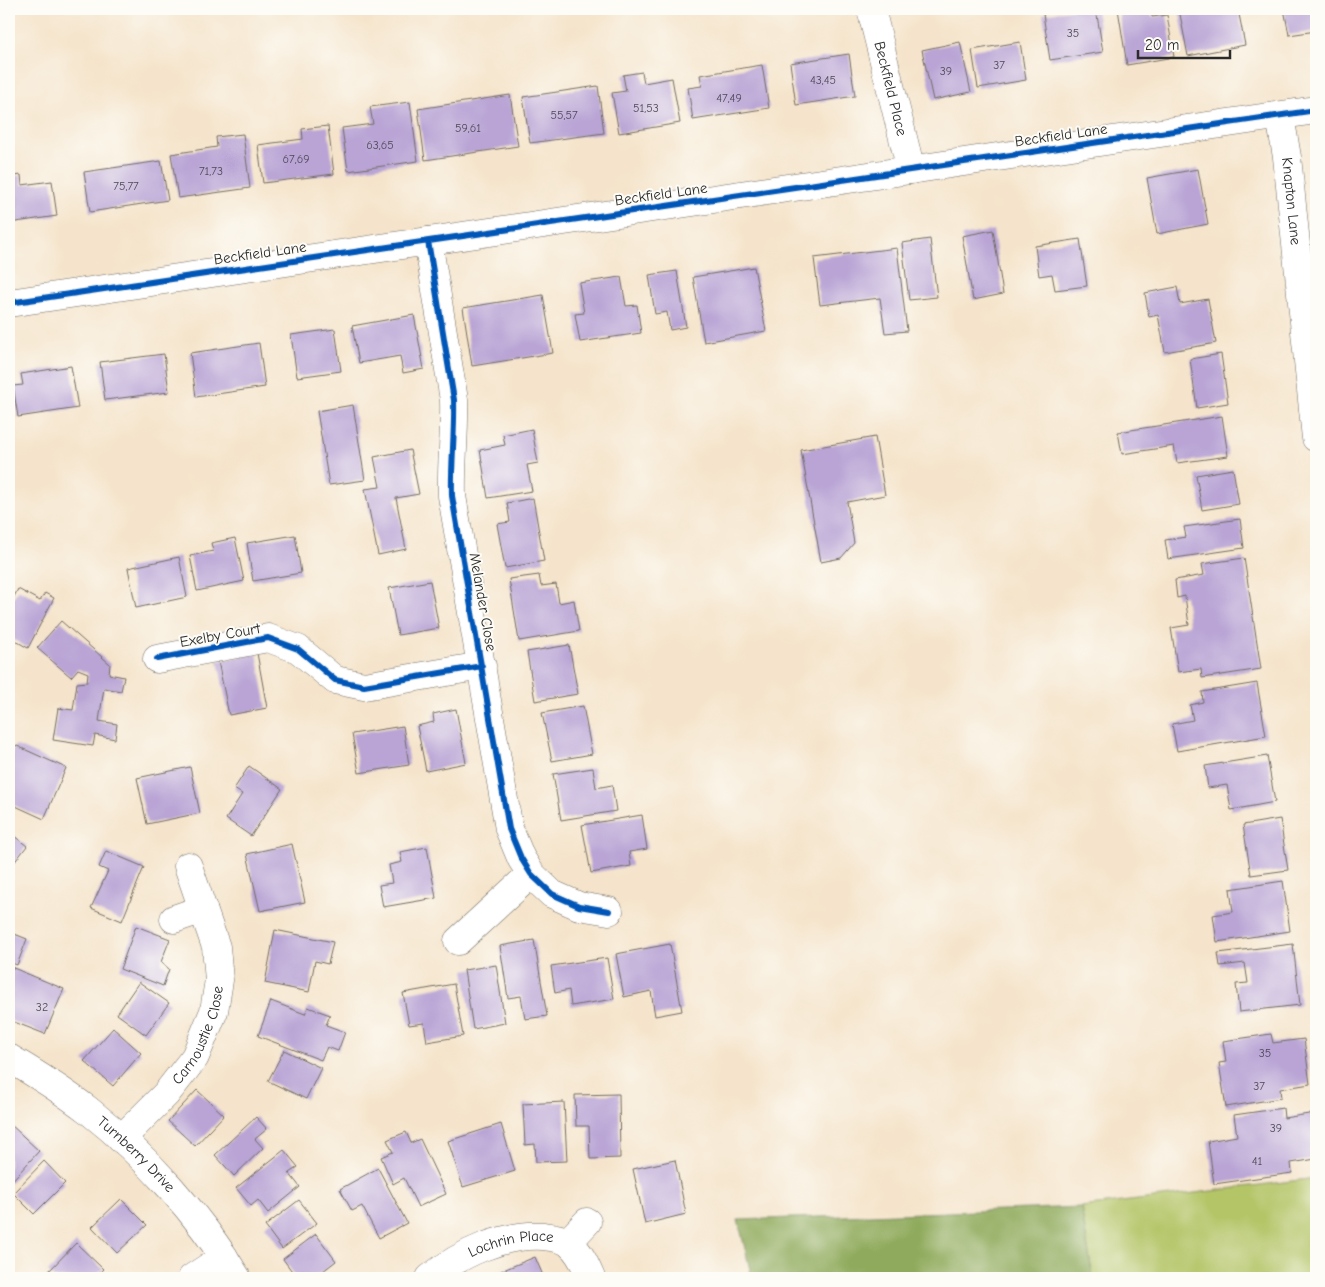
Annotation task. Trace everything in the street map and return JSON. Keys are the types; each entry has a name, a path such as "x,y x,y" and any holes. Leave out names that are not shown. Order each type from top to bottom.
{"street":[{"name":"Beckfield Place","path":"871,9 911,170"},
{"name":"Beckfield Lane","path":"9,303 1316,110"},
{"name":"Knapton Lane","path":"1280,116 1287,157 1316,438"},
{"name":"Melander Close","path":"428,241 454,400 452,496 510,829 521,858 531,874 552,894 579,906 609,911"},
{"name":"Exelby Court","path":"157,659 268,638 298,649 335,680 364,686 482,666"},
{"name":"Carnoustie Close","path":"121,1138 166,1094 195,1057 214,1011 219,980 216,947 188,866"},
{"path":"458,941 531,874"},
{"path":"174,919 202,909"},
{"name":"Turnberry Drive","path":"9,1058 46,1080 81,1105 121,1138 163,1179 193,1215 230,1267"},
{"name":"Lochrin Place","path":"568,1242 586,1222"},
{"name":"Lochrin Place","path":"430,1278 466,1255 500,1241 530,1236 551,1237 568,1242 583,1260 591,1278"},
{"path":"192,1278 230,1267"}],"green space":[{"path":"1316,1178 1316,1278 1093,1278 1081,1207"},
{"path":"1081,1207 1093,1278 752,1278 738,1220"}],"building":[{"path":"1076,9 1096,9 1103,52 1050,60 1043,14"},
{"path":"1118,9 1151,9 1152,17 1167,15 1174,57 1127,65"},
{"path":"1179,9 1238,9 1245,45 1188,56"},
{"path":"1284,9 1316,9 1316,31 1289,35"},
{"path":"960,42 971,92 933,100 922,50"},
{"path":"1020,42 1026,80 978,88 972,50"},
{"path":"849,54 855,96 796,105 790,63"},
{"path":"762,65 769,108 693,120 688,88 702,86 700,75"},
{"path":"642,72 644,83 672,78 680,123 619,133 612,93 626,91 623,75"},
{"path":"598,86 604,133 530,143 523,97"},
{"path":"510,95 518,146 425,160 418,109"},
{"path":"410,102 418,161 348,171 342,128 373,124 370,107"},
{"path":"328,126 334,174 263,183 258,145 303,139 302,129"},
{"path":"243,134 250,188 178,198 171,154 217,147 216,137"},
{"path":"161,161 168,200 90,212 84,172"},
{"path":"1198,169 1208,224 1157,234 1147,178"},
{"path":"21,175 22,185 52,181 57,216 9,223 9,177"},
{"path":"993,230 1003,294 973,300 962,236"},
{"path":"930,239 937,297 909,300 902,243"},
{"path":"1080,239 1087,286 1055,290 1052,274 1039,276 1035,246"},
{"path":"897,248 907,331 885,333 880,298 820,305 814,258"},
{"path":"754,267 766,331 704,342 693,277"},
{"path":"677,271 686,327 670,330 667,312 655,314 649,275"},
{"path":"621,277 626,306 637,305 641,333 580,342 575,314 584,313 579,283"},
{"path":"1177,287 1180,304 1208,299 1216,343 1165,352 1158,315 1149,317 1145,293"},
{"path":"543,295 553,353 472,366 463,308"},
{"path":"414,315 424,369 403,373 400,356 359,363 352,326"},
{"path":"335,329 341,371 297,377 291,335"},
{"path":"259,343 265,387 196,397 190,353"},
{"path":"164,354 169,392 105,400 100,362"},
{"path":"1221,354 1228,403 1197,408 1190,359"},
{"path":"71,366 78,408 18,417 13,386 23,385 21,374"},
{"path":"353,405 365,480 329,485 317,411"},
{"path":"1222,416 1228,456 1177,463 1174,446 1122,454 1118,432"},
{"path":"532,429 538,463 527,465 532,491 488,498 480,450 505,445 503,435"},
{"path":"875,437 885,495 847,502 854,543 841,558 821,562 801,450"},
{"path":"410,450 419,494 396,498 406,549 378,555 365,489 380,487 374,457"},
{"path":"1233,469 1239,504 1202,510 1196,475"},
{"path":"533,498 544,561 505,568 497,524 510,522 507,503"},
{"path":"1240,519 1244,548 1168,559 1165,540 1186,537 1184,527"},
{"path":"295,535 301,573 253,581 247,543"},
{"path":"235,538 244,581 197,591 190,556 213,551 211,543"},
{"path":"179,557 187,597 136,608 128,568"},
{"path":"1244,558 1261,669 1202,678 1201,669 1178,672 1171,628 1189,625 1185,596 1177,598 1175,580 1204,575 1202,564"},
{"path":"539,575 541,586 556,584 559,603 574,600 579,631 519,641 509,579"},
{"path":"430,581 439,628 398,635 389,588"},
{"path":"18,589 40,601 45,593 54,598 28,648 9,637 9,606"},
{"path":"61,621 110,664 109,674 124,677 121,691 104,688 99,721 117,724 115,739 95,735 93,746 53,740 58,708 73,710 77,683 87,682 88,673 78,669 71,677 37,648"},
{"path":"569,645 578,694 535,701 527,652"},
{"path":"257,653 267,708 229,715 218,661"},
{"path":"1257,683 1266,736 1177,751 1172,724 1193,720 1190,705 1203,702 1202,692"},
{"path":"583,706 592,754 552,761 542,713"},
{"path":"456,709 466,763 426,771 417,726 434,722 433,714"},
{"path":"403,726 409,765 359,773 352,734"},
{"path":"15,745 66,768 44,819 9,803 9,759"},
{"path":"1267,756 1275,802 1231,810 1227,785 1208,788 1205,766"},
{"path":"249,766 282,789 251,836 226,819 242,794 234,789"},
{"path":"190,767 200,813 147,824 137,778"},
{"path":"593,768 596,788 612,785 616,811 561,820 553,774"},
{"path":"642,815 647,849 629,852 631,866 591,873 582,825"},
{"path":"1280,819 1288,870 1251,875 1243,825"},
{"path":"9,832 27,846 13,864 9,861"},
{"path":"292,844 305,902 260,911 247,854"},
{"path":"427,847 436,898 383,907 379,885 392,883 389,865 402,862 400,852"},
{"path":"106,851 144,867 122,921 91,908 108,871 99,867"},
{"path":"1283,881 1290,931 1217,942 1213,915 1233,912 1230,889"},
{"path":"136,926 170,939 161,962 169,969 163,986 120,969"},
{"path":"275,930 333,942 328,964 315,961 309,992 265,983"},
{"path":"12,933 27,939 17,965 9,962 9,943"},
{"path":"534,940 547,1016 525,1019 521,996 508,998 500,946"},
{"path":"670,944 682,1011 655,1016 651,991 624,997 616,954"},
{"path":"1293,944 1300,1005 1239,1012 1236,984 1248,983 1245,963 1220,966 1218,953"},
{"path":"607,958 614,999 571,1006 569,990 555,993 551,966"},
{"path":"496,965 505,1023 473,1029 464,970"},
{"path":"11,967 64,989 45,1034 9,1020 9,973"},
{"path":"139,982 169,1003 146,1035 117,1014"},
{"path":"454,984 463,1036 427,1042 424,1023 409,1025 403,993"},
{"path":"271,1001 305,1014 308,1007 330,1015 326,1025 345,1032 338,1051 327,1047 321,1060 258,1036"},
{"path":"113,1028 141,1053 113,1086 84,1061"},
{"path":"1271,1034 1273,1043 1304,1039 1310,1084 1280,1089 1281,1098 1226,1107 1219,1063 1226,1062 1223,1041"},
{"path":"284,1050 321,1068 306,1099 268,1081"},
{"path":"197,1090 224,1115 195,1146 168,1121"},
{"path":"619,1094 620,1158 590,1159 589,1126 576,1126 575,1095"},
{"path":"564,1102 567,1161 536,1162 535,1144 525,1145 523,1104"},
{"path":"1283,1108 1284,1118 1315,1113 1316,1159 1291,1163 1292,1173 1214,1184 1208,1141 1237,1136 1234,1115"},
{"path":"256,1117 267,1129 255,1139 263,1148 234,1176 215,1155"},
{"path":"9,1123 39,1151 9,1184"},
{"path":"501,1124 515,1171 463,1187 448,1141"},
{"path":"406,1132 411,1143 420,1139 446,1194 418,1207 404,1178 393,1184 381,1157 393,1152 387,1140"},
{"path":"284,1150 298,1167 289,1173 300,1187 268,1213 258,1200 251,1206 236,1188"},
{"path":"675,1160 686,1214 645,1224 633,1169"},
{"path":"44,1161 65,1183 34,1214 13,1193"},
{"path":"378,1168 407,1223 379,1238 362,1206 352,1211 340,1189"},
{"path":"121,1199 147,1225 117,1253 92,1227"},
{"path":"299,1200 317,1223 282,1249 265,1226"},
{"path":"316,1234 336,1261 314,1278 297,1278 283,1259"},
{"path":"76,1243 103,1269 94,1278 54,1278 48,1272"},
{"path":"535,1257 544,1278 505,1278 501,1271"}],"cycle path":[{"path":"9,303 1316,110"},
{"path":"428,241 454,400 452,496 509,829 521,858 531,874 552,894 579,906 609,911"},
{"path":"157,659 268,638 298,649 335,680 364,686 482,666"}]}
